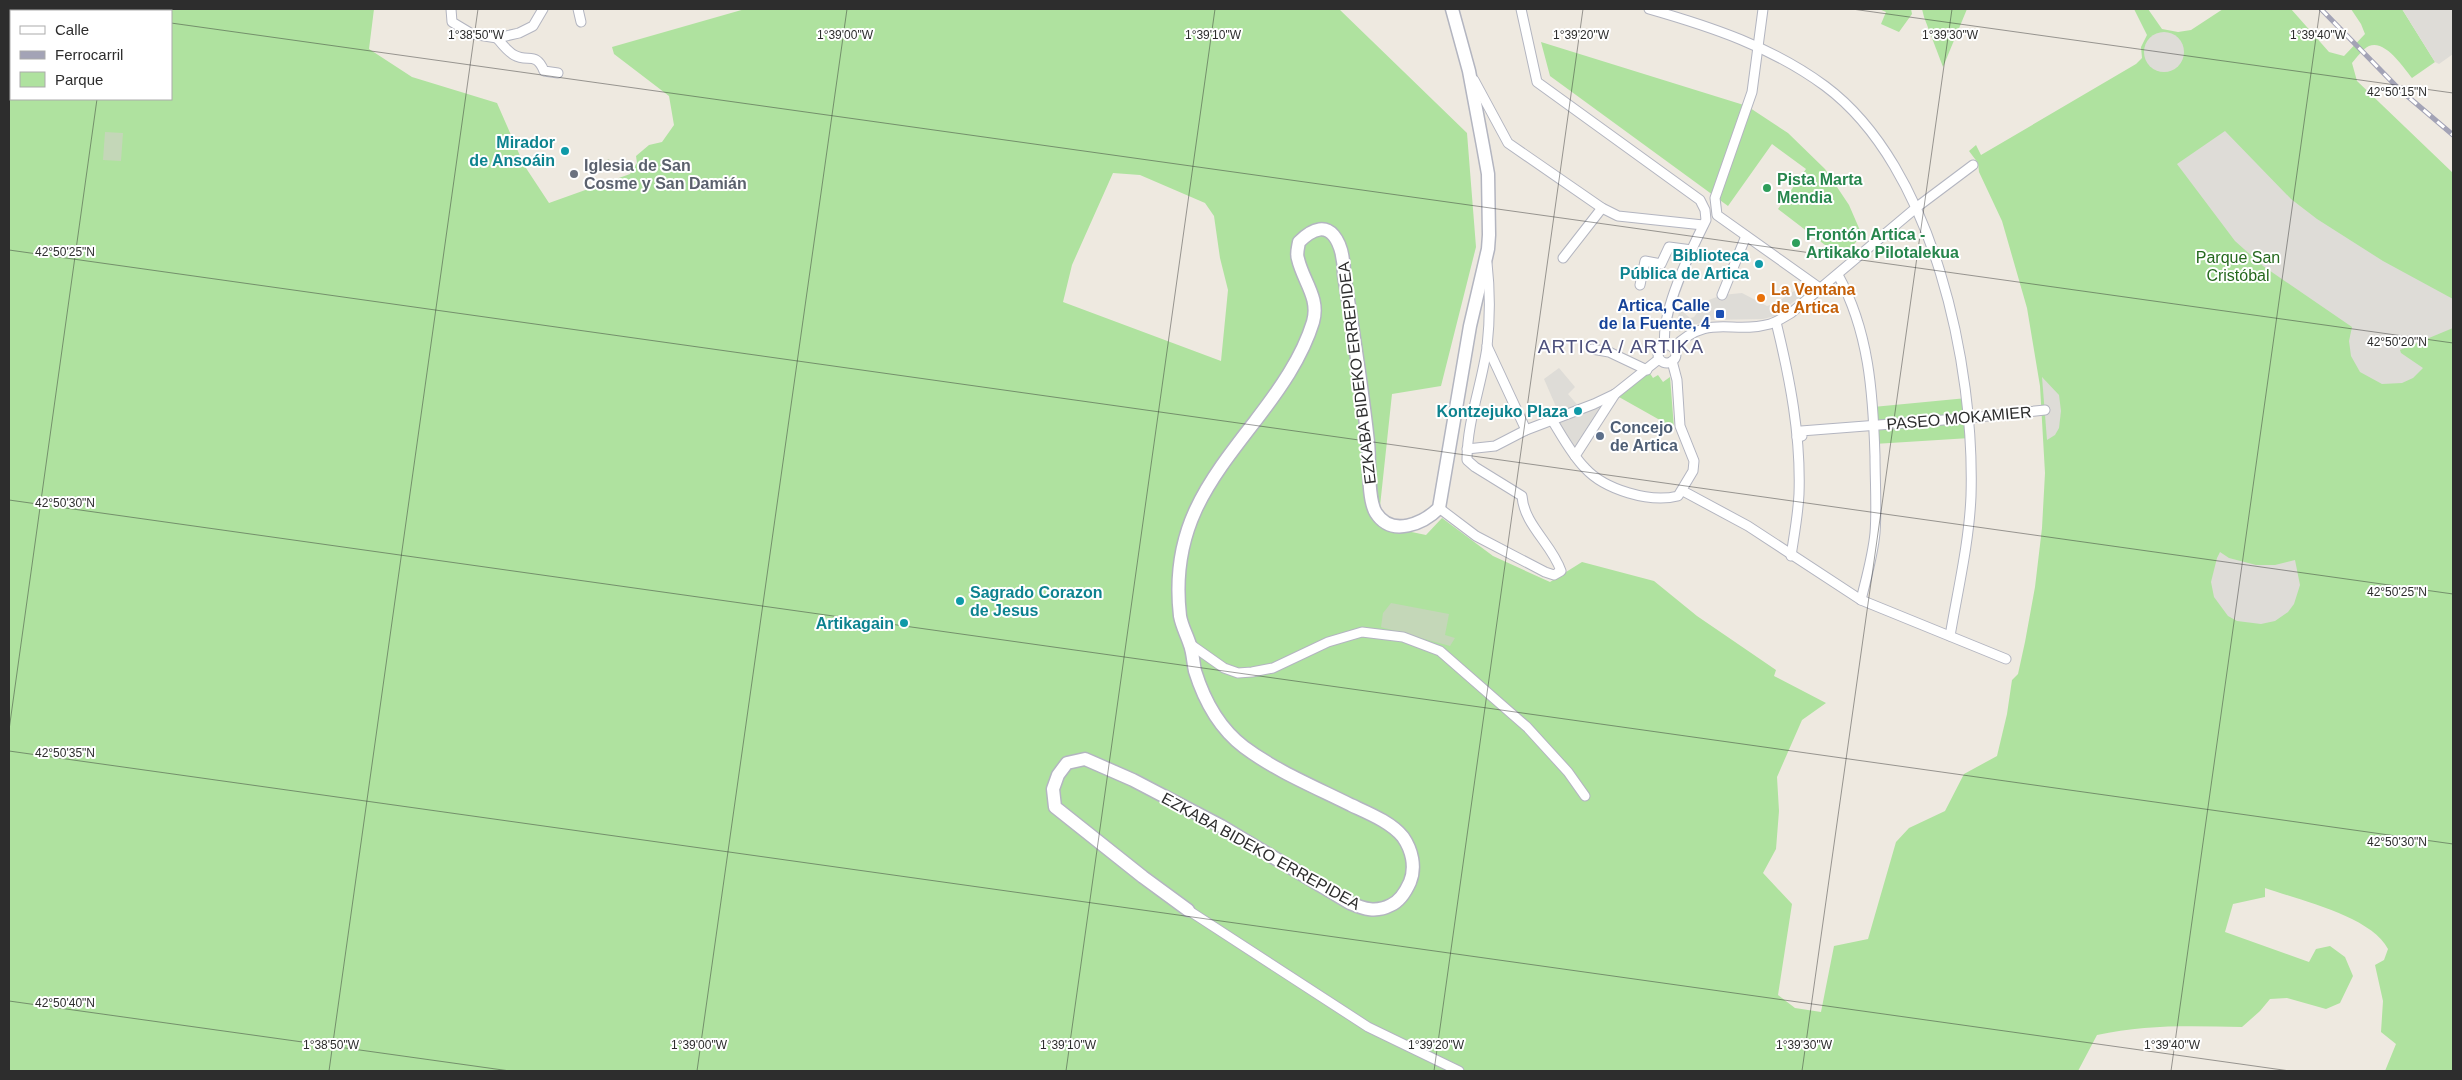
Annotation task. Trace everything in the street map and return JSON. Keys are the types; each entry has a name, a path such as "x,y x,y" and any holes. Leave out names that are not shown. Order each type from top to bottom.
{"street":[{"path":"451,9 452,22 472,34 497,38 519,33 533,26 543,9"},
{"path":"578,9 581,22"},
{"path":"1452,9 1469,71 1488,174 1489,235 1486,260 1470,326 1439,508 1476,536 1554,575 1561,571 1557,559 1529,519 1523,508 1522,496 1475,467 1468,460 1467,449 1487,346 1489,277 1486,260"},
{"path":"1521,9 1538,82 1700,200 1705,210 1703,225 1676,285 1664,335 1669,346 1676,354 1672,361 1666,363 1659,360"},
{"path":"1649,9 1758,45 1789,62 1826,87 1845,104 1888,156 1917,207 1945,290 1963,370 1969,418 1971,496 1968,534 1950,636"},
{"path":"1763,9 1752,92 1715,198 1717,215 1821,289"},
{"path":"497,38 515,56 532,58 541,63 544,71 558,73"},
{"path":"1469,71 1508,143 1602,208 1618,216 1703,225"},
{"path":"1659,360 1658,350 1698,330 1724,325 1741,327 1776,322 1821,289 1917,207 1973,165"},
{"path":"1563,258 1602,208"},
{"name":"EZKABA BIDEKO ERREPIDEA","path":"1188,910 1055,807 1052,789 1058,774 1068,763 1086,759 1126,776 1221,826 1350,903 1366,910 1380,910 1394,904 1406,890 1413,874 1412,855 1402,836 1378,818 1272,765 1243,746 1228,732 1214,714 1204,693 1195,670 1190,644 1182,626 1178,589 1181,560 1192,513 1222,464 1281,386 1308,335 1315,306 1297,257 1299,242 1315,230 1325,230 1333,235 1340,244 1344,257 1344,275 1368,440 1371,499 1377,514 1388,523 1401,526 1417,524 1439,508"},
{"path":"1722,295 1746,236"},
{"path":"1640,285 1645,261 1661,264 1669,248 1692,250"},
{"name":"PASEO MOKAMIER","path":"1838,275 1850,297 1861,327 1870,376 1874,426 1875,534 1861,600"},
{"path":"1776,322 1788,373 1797,437 1799,495 1791,556"},
{"path":"1487,346 1526,430"},
{"path":"1592,349 1609,352 1647,370"},
{"path":"1467,449 1495,446 1526,430 1615,394 1659,360"},
{"path":"1552,420 1575,456 1586,469 1608,485 1665,499 1678,496 1683,491 1693,471 1694,461 1680,426 1677,380 1672,361"},
{"path":"1575,456 1615,394"},
{"name":"PASEO MOKAMIER","path":"1797,437 1802,436 1801,431 2045,410"},
{"path":"1683,491 1748,526 1791,556 1861,600 2006,659"},
{"path":"1190,644 1224,668 1238,672 1252,672 1272,668 1328,642 1349,635 1369,632 1403,637 1440,651 1527,727 1568,772 1585,796"},
{"path":"1188,910 1368,1027 1459,1071"}],"green space":[{"name":"Parque San Cristóbal","path":"9,9 374,9 369,49 412,77 497,103 524,165 549,203 630,174 637,163 636,156 649,145 662,142 674,125 669,96 614,54 612,47 745,9 1339,9 1467,133 1476,247 1441,386 1392,394 1378,525 1426,535 1442,518 1493,556 1550,582 1582,562 1654,581 1697,616 1776,670 1774,676 1826,703 1802,720 1777,777 1779,811 1776,849 1763,873 1792,904 1778,995 1795,1008 1821,1012 1834,946 1868,939 1896,842 1909,828 1945,811 1964,774 1997,756 2007,714 2012,680 2018,674 2035,587 2042,528 2045,473 2040,386 2027,308 2002,221 1979,172 1978,163 1969,151 1976,145 1981,155 2136,64 2142,58 2141,47 2147,35 2134,9 2148,9 2162,29 2178,32 2191,30 2223,9 2291,9 2329,52 2344,56 2365,34 2351,9 2402,9 2435,62 2412,78 2388,50 2375,45 2365,49 2352,63 2357,81 2453,173 2453,1071 2385,1071 2396,1044 2381,1032 2383,1001 2375,965 2384,960 2388,949 2379,937 2351,918 2265,888 2265,897 2233,904 2225,932 2309,962 2316,949 2330,946 2345,957 2353,976 2340,1003 2326,1009 2287,998 2270,999 2242,1027 2151,1027 2097,1035 2078,1071 9,1071","holes":["1113,173 1140,175 1205,203 1214,216 1220,258 1228,290 1221,361 1063,302 1072,265"]},
{"path":"1879,9 1911,9 1912,14 1899,32 1881,24 1886,12"},
{"path":"1922,9 1967,9 1943,67 1924,17"},
{"path":"1541,42 1747,106 1788,133 1825,169 1849,205 1862,235 1842,258 1778,209 1806,169 1772,144 1728,206 1550,76"},
{"path":"105,132 123,133 121,161 103,160"},
{"path":"609,159 612,166 596,173 593,166"},
{"path":"1649,372 1653,378 1658,375 1663,382 1670,377 1674,428 1619,397"},
{"path":"1967,398 1970,438 1874,444 1873,407"},
{"path":"1391,603 1449,614 1445,635 1455,638 1450,646 1381,627 1383,613"}],"shaded area":[{"path":"2402,9 2453,9 2453,54 2439,64 2435,62"},
{"path":"2164,32 2175,35 2181,41 2184,52 2181,63 2175,69 2164,72 2153,69 2147,63 2144,52 2147,41 2153,35"},
{"path":"2225,131 2291,199 2317,219 2383,261 2453,299 2453,328 2400,350 2401,353 2423,368 2413,378 2402,383 2382,384 2360,372 2351,356 2349,341 2352,327 2263,266 2235,241 2177,164"},
{"path":"1805,284 1810,289 1775,316 1763,319 1707,320 1679,332 1676,324 1680,309 1690,318 1694,317 1706,301 1722,295 1742,293 1767,306 1774,304"},
{"name":"Kontzejuko Plaza","path":"1559,368 1575,387 1568,394 1580,408 1615,394 1575,456 1548,414 1557,409 1544,379"},
{"path":"2042,377 2059,395 2061,411 2059,428 2055,435 2047,440"},
{"path":"2220,552 2229,558 2256,565 2275,565 2295,560 2300,585 2294,604 2288,612 2275,621 2261,624 2237,621 2228,616 2214,597 2211,582"}],"railway":[{"path":"2321,9 2399,89 2453,135"}],"place":[{"name":"Mirador de Ansoáin","path":"565,151"},
{"name":"Iglesia de San Cosme y San Damián","path":"574,174"},
{"name":"Pista Marta Mendia","path":"1767,188"},
{"name":"Frontón Artica - Artikako Pilotalekua","path":"1796,243"},
{"name":"Biblioteca Pública de Artica","path":"1759,264"},
{"name":"La Ventana de Artica","path":"1761,298"},
{"name":"Artica, Calle de la Fuente, 4","path":"1720,314"},
{"name":"Kontzejuko Plaza","path":"1578,411"},
{"name":"Concejo de Artica","path":"1600,436"},
{"name":"Sagrado Corazon de Jesus","path":"960,601"},
{"name":"Artikagain","path":"904,623"}],"district":[{"name":"ARTICA / ARTIKA","path":"1621,346"}]}
